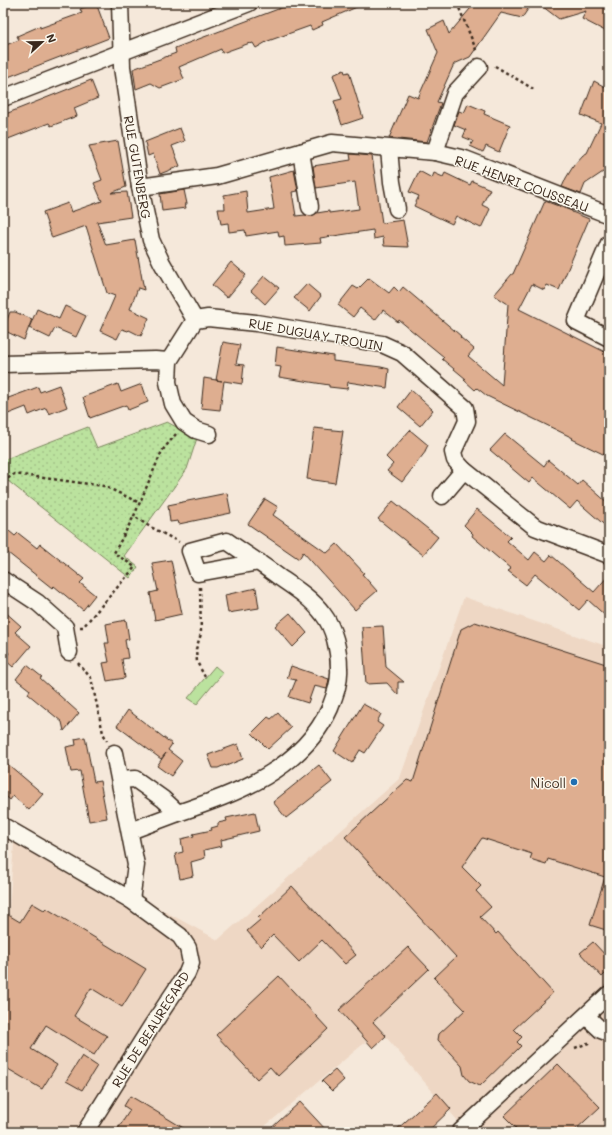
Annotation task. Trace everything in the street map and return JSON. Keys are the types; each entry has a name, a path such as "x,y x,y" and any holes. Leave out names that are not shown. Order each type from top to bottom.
{"street":[{"name":"RUE GUTENBERG","path":"120,3 122,67 140,187 150,240 195,320"},
{"path":"3,98 249,3"},
{"path":"435,152 455,93 479,67"},
{"name":"RUE HENRI COUSSEAU","path":"140,187 217,176 332,143 435,152 465,159 609,215"},
{"path":"389,149 396,209"},
{"path":"301,152 310,207"},
{"path":"609,243 576,321 609,338"},
{"name":"RUE DUGUAY TROUIN","path":"195,320 208,318 256,323 382,344 402,353 465,408 468,421 454,452 455,460 464,470 535,527 609,555"},
{"path":"195,320 169,361 168,382 173,404 184,422 196,430 209,434"},
{"path":"3,364 155,360 169,361"},
{"path":"442,496 464,470"},
{"path":"130,831 238,792 258,782 282,766 314,736 326,717 335,697 340,676 339,654 333,633 324,615 309,598 258,562 227,541 190,551 198,573 258,562"},
{"path":"3,580 38,603 65,627 69,652"},
{"path":"3,826 131,900 136,865 114,753"},
{"path":"120,780 135,779 163,799 178,813"},
{"name":"RUE DE BEAUREGARD","path":"85,1132 187,972 191,963 188,948 180,936 131,900"},
{"path":"460,1132 608,997"},
{"path":"586,1016 601,1030 609,1033"}],"path":[{"path":"65,627 84,627 135,567 114,553 134,516 162,451 181,430 184,422"},
{"path":"3,482 14,474 104,486 140,502"},
{"path":"134,516 147,525 179,542 190,551"},
{"path":"198,573 201,634 196,650 196,662 205,677"},
{"path":"69,652 91,678 103,733 114,753"}],"shaded area":[{"path":"464,597 609,647 609,1132 471,1132 463,1127 380,1030 258,1132 3,1132 3,987 15,831 218,940 400,778"}],"green space":[{"path":"167,422 197,438 187,469 124,556 138,567 130,578 3,477 3,460 88,427 97,448"},
{"path":"215,666 223,673 197,704 188,698"}],"building":[{"path":"96,3 109,38 3,79 3,46 19,40 17,36 40,26 40,28 82,13 80,9"},
{"path":"294,3 366,3 322,22 323,25 312,30 310,26 268,41 256,48 253,43 250,43 222,53 221,49 179,67 184,79 160,88 151,83 136,89 133,69 176,53 175,48"},
{"path":"475,3 532,3 522,18 501,13 470,57 454,64 437,102 441,103 427,142 389,138 408,94 418,98 438,53 428,29 444,21 449,34"},
{"path":"538,3 609,3 609,33 582,19 586,11 559,19"},
{"path":"344,70 345,73 349,72 363,118 342,125 334,101 342,99 333,75"},
{"path":"91,80 98,98 74,108 77,116 51,126 49,123 3,141 3,115"},
{"path":"594,81 609,89 609,168 585,184 581,194 562,187 574,165 583,155 587,153 601,123 581,115"},
{"path":"468,104 485,111 484,114 510,125 499,152 486,146 483,152 470,146 473,141 463,137 466,130 454,125 459,111 464,113"},
{"path":"180,128 185,141 172,146 180,166 160,174 153,154 148,156 145,142"},
{"path":"118,141 126,187 111,193 127,192 131,217 97,222 106,245 135,240 144,290 138,288 130,309 149,318 141,336 129,330 122,329 117,339 100,331 115,296 107,293 86,226 52,238 43,212 68,203 71,212 102,201 94,183 102,180 89,146"},
{"path":"350,154 372,156 382,223 403,220 408,247 384,246 383,237 374,239 373,230 320,238 321,243 285,246 284,236 279,237 278,231 246,236 245,230 229,232 228,223 221,224 218,209 225,209 224,195 246,191 248,213 274,209 269,177 294,170 298,191 292,192 296,216 311,216 317,213 329,211 329,213 359,209 355,182 316,188 313,166 351,160"},
{"path":"419,171 432,178 434,173 443,177 445,173 470,185 472,181 490,189 482,205 490,209 481,228 456,216 452,224 414,206 419,196 409,192"},
{"path":"184,190 187,204 185,204 186,208 162,211 160,194"},
{"path":"545,201 589,219 559,290 547,285 544,290 532,284 519,309 609,354 609,448 605,455 487,396 477,388 475,390 464,380 466,379 442,359 444,357 399,320 398,322 383,310 375,320 360,308 353,317 338,305 353,286 358,289 369,278 389,293 394,287 399,292 403,287 461,336 460,337 474,349 468,356 502,385 508,304 494,295 513,274"},
{"path":"231,262 246,275 227,298 212,285"},
{"path":"264,276 279,288 265,304 251,291"},
{"path":"307,284 321,296 310,311 294,298"},
{"path":"65,306 86,316 76,337 55,328 50,338 29,328 37,309 59,319"},
{"path":"10,312 15,312 32,319 24,340 3,330"},
{"path":"223,342 240,345 236,364 244,365 242,384 224,381 220,410 201,408 204,378 216,380"},
{"path":"277,347 333,356 333,361 389,369 387,388 348,382 347,389 279,377 281,367 275,366"},
{"path":"118,384 121,392 142,384 148,402 128,410 126,405 90,418 83,397"},
{"path":"59,385 67,407 49,414 46,408 29,415 26,407 3,416 3,400 38,387 40,392"},
{"path":"411,390 433,410 420,426 398,407"},
{"path":"314,428 343,431 335,483 307,479"},
{"path":"410,430 428,445 426,451 402,482 387,471 393,464 386,457"},
{"path":"505,434 544,466 548,460 578,485 582,480 609,504 609,529 577,501 570,509 533,478 529,483 490,450"},
{"path":"227,493 231,513 179,524 178,521 170,522 168,505"},
{"path":"265,499 278,507 273,515 327,553 337,544 364,573 362,574 377,591 355,610 303,552 299,559 248,524"},
{"path":"393,501 438,537 423,555 378,519"},
{"path":"477,509 511,537 507,541 529,560 535,552 546,561 551,555 594,592 609,575 609,619 588,600 579,610 535,574 526,585 508,571 511,569 472,536 473,534 464,525"},
{"path":"3,526 15,536 18,533 37,548 40,544 84,579 80,583 95,595 83,610 54,586 52,588 3,549"},
{"path":"171,560 182,614 155,620 150,593 158,591 152,563"},
{"path":"256,588 259,608 228,613 225,595"},
{"path":"3,610 21,626 15,632 31,646 13,667 4,659 9,653 3,648"},
{"path":"290,613 307,633 293,647 275,626"},
{"path":"126,620 129,639 125,640 128,658 122,659 125,678 107,681 103,663 109,662 105,643 109,643 106,624"},
{"path":"475,622 609,665 609,931 590,925 605,877 548,859 546,864 530,859 532,854 482,838 462,867 481,886 476,891 491,907 480,917 496,934 498,932 553,993 514,1029 522,1037 517,1042 521,1046 480,1086 469,1081 464,1075 462,1066 438,1040 439,1034 465,1010 434,978 456,957 345,837 407,780 413,782 461,629"},
{"path":"383,626 386,667 404,682 398,682 398,695 387,683 366,684 362,627"},
{"path":"27,665 42,677 40,678 79,713 64,731 62,722 28,694 30,690 16,679"},
{"path":"291,666 329,679 327,689 314,686 308,703 289,697 296,680 287,678"},
{"path":"363,704 381,714 377,722 383,726 365,753 360,750 352,763 334,751"},
{"path":"128,710 172,744 168,750 182,761 171,776 157,766 166,753 161,759 117,726"},
{"path":"278,713 291,728 268,749 252,733 268,717 271,719"},
{"path":"85,737 94,782 100,781 107,818 89,821 80,771 71,772 66,747 76,745 75,739"},
{"path":"238,744 243,759 226,766 213,768 208,755"},
{"path":"3,760 43,794 29,810 13,796 10,800 3,794"},
{"path":"319,765 332,782 286,818 273,802"},
{"path":"255,812 259,831 221,840 222,846 204,850 205,858 191,862 193,876 180,879 175,854 183,852 181,839 194,836 193,834 212,830 211,828 218,826 218,823 227,821 226,818"},
{"path":"292,886 356,955 345,964 322,940 299,962 273,935 261,947 247,931 260,920 258,918"},
{"path":"32,903 44,910 46,908 146,969 122,1007 91,988 74,1016 107,1036 94,1055 46,1025 31,1049 57,1065 42,1089 3,1066 6,962 5,913 20,922"},
{"path":"593,942 609,959 609,970 602,977 580,953"},
{"path":"408,947 429,969 373,1022 386,1036 373,1048 339,1010"},
{"path":"279,976 328,1029 278,1076 270,1067 257,1079 216,1035"},
{"path":"82,1056 97,1066 82,1090 66,1081"},
{"path":"558,1064 600,1107 573,1132 520,1132 504,1116"},
{"path":"335,1070 344,1080 332,1091 322,1081"},
{"path":"437,1093 451,1109 427,1132 394,1132"},
{"path":"130,1096 190,1132 116,1132 130,1110 124,1106"},
{"path":"300,1102 328,1132 267,1132 279,1121"}],"place":[{"name":"Nicoll","path":"574,782"}]}
